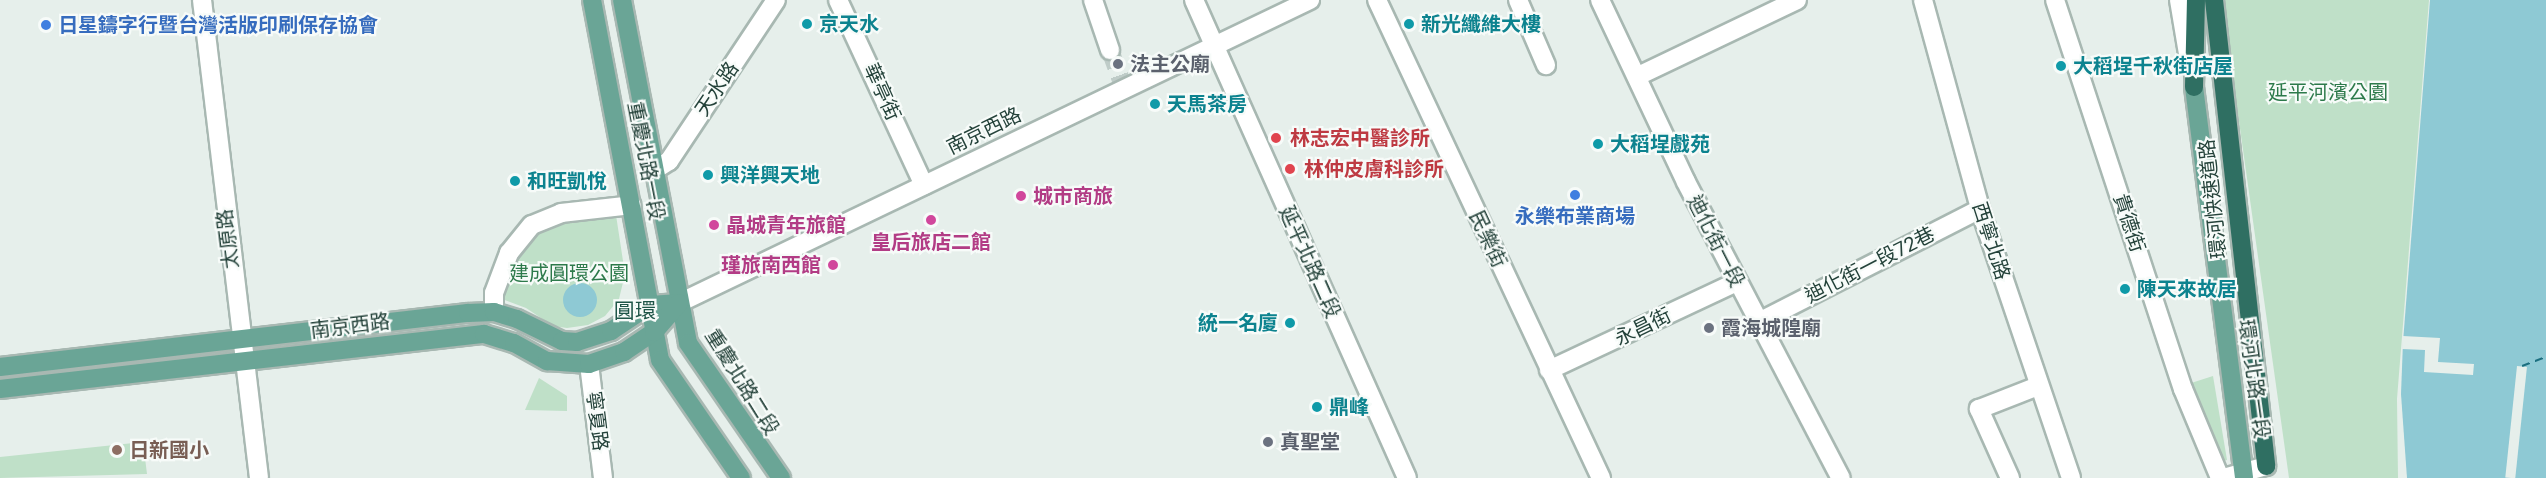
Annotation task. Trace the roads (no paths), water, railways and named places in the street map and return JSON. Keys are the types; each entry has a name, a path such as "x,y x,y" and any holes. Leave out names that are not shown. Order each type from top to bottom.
{"highway":[{"path":"2194,87 2196,0"},
{"name":"環河快速道路","path":"2214,0 2267,472"}],"main road":[{"name":"重慶北路一段","path":"592,0 654,332"},
{"name":"重慶北路一段","path":"622,0 679,303"},
{"name":"環河北路一段","path":"2194,87 2244,475"},
{"name":"南京西路","path":"0,367 494,312 517,319 562,341 577,342 611,331 650,306 679,303"},
{"name":"南京西路","path":"0,389 484,334 506,339 548,361 589,364 624,352 654,332 679,303"},
{"name":"重慶北路二段","path":"679,303 688,343 781,478"},
{"path":"654,332 660,360 741,478"}],"street":[{"name":"太原路","path":"202,0 242,362 259,478"},
{"name":"天水路","path":"653,171 669,161 776,0"},
{"name":"華亭街","path":"838,0 924,185"},
{"path":"1093,0 1110,50"},
{"name":"延平北路二段","path":"1194,0 1407,478"},
{"name":"南京西路","path":"679,303 924,185 1122,84 1214,45 1310,0"},
{"name":"民樂街","path":"1377,0 1600,478"},
{"path":"1518,0 1546,65"},
{"name":"迪化街一段","path":"1600,0 1737,282 1841,478"},
{"path":"1638,76 1797,0"},
{"name":"西寧北路","path":"1923,0 1980,209 2071,478"},
{"name":"貴德街","path":"2055,0 2183,389 2222,478"},
{"name":"環河北路一段","path":"2179,0 2194,87"},
{"path":"494,312 495,293 504,264 532,225 561,213 632,205"},
{"name":"迪化街一段72巷","path":"1759,322 1980,209"},
{"name":"永昌街","path":"1549,370 1737,282"},
{"name":"寧夏路","path":"589,364 603,478"},
{"path":"2010,478 1979,409 2038,386"},
{"path":"2222,478 2267,472"}],"water":[{"path":"2430,0 2546,0 2546,478 2407,478 2401,394 2403,342"},
{"path":"580,283 592,288 597,300 592,312 580,317 568,312 563,300 568,288"}],"tunnel":[{"path":"1110,50 1121,80"}],"place":[{"name":"京天水","path":"807,24"},
{"name":"新光纖維大樓","path":"1409,24"},
{"name":"日星鑄字行暨台灣活版印刷保存協會","path":"46,25"},
{"name":"法主公廟","path":"1118,64"},
{"name":"大稻埕千秋街店屋","path":"2061,66"},
{"name":"天馬茶房","path":"1155,104"},
{"name":"林志宏中醫診所","path":"1276,138"},
{"name":"大稻埕戲苑","path":"1598,144"},
{"name":"林仲皮膚科診所","path":"1290,169"},
{"name":"興洋興天地","path":"708,175"},
{"name":"和旺凱悅","path":"515,181"},
{"name":"永樂布業商場","path":"1575,195"},
{"name":"城市商旅","path":"1021,196"},
{"name":"皇后旅店二館","path":"931,220"},
{"name":"晶城青年旅館","path":"714,225"},
{"name":"瑾旅南西館","path":"833,265"},
{"name":"陳天來故居","path":"2125,289"},
{"name":"統一名廈","path":"1290,323"},
{"name":"霞海城隍廟","path":"1709,328"},
{"name":"鼎峰","path":"1317,407"},
{"name":"真聖堂","path":"1268,442"},
{"name":"日新國小","path":"117,450"}],"district":[{"name":"圓環","path":"635,311"}],"park label":[{"name":"延平河濱公園","path":"2328,92"},
{"name":"建成圓環公園","path":"569,273"}]}
